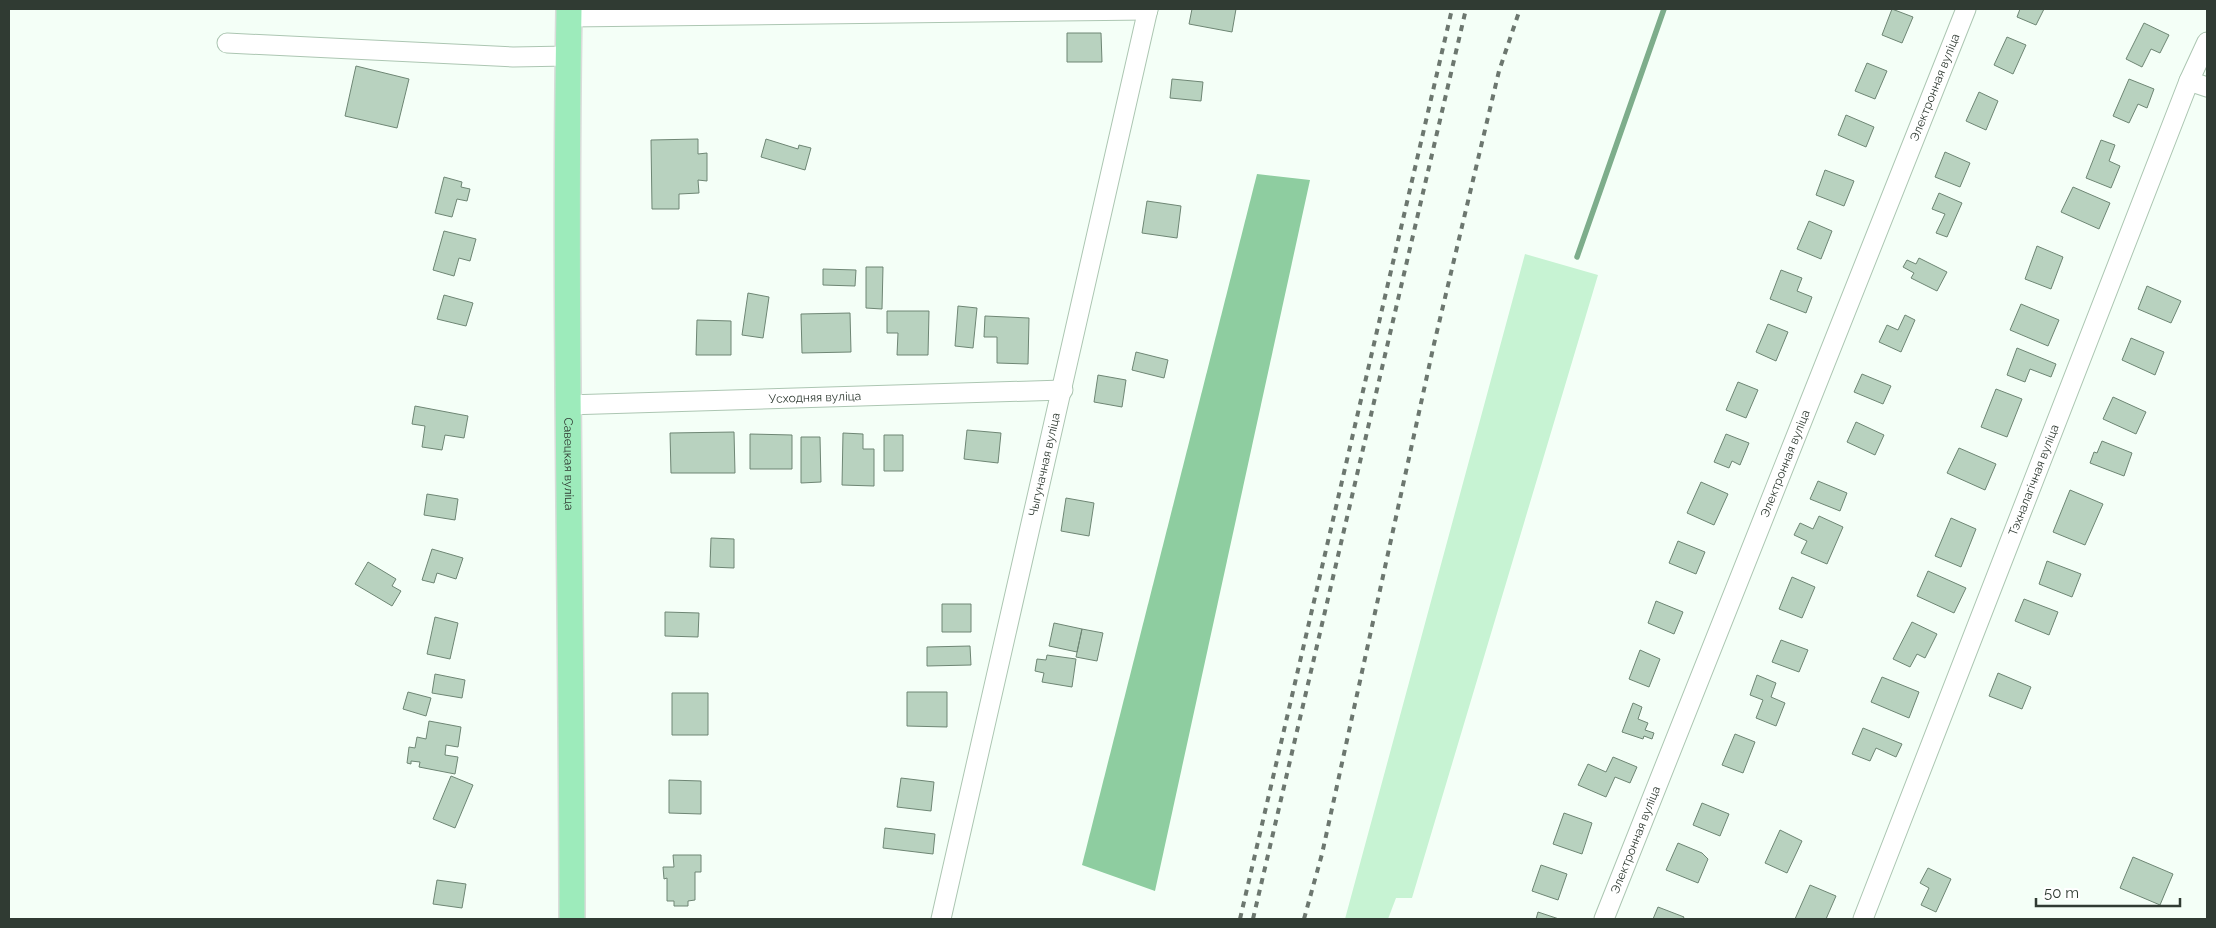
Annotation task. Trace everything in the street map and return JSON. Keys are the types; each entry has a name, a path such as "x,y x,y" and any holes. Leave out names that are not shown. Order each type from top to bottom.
{"main road":[{"name":"Савецкая вуліца","path":"569,13 567,405 572,660 572,919"}],"street":[{"path":"569,13 1148,9"},
{"name":"Чыгуначная вуліца","path":"941,919 1063,390 1148,9"},
{"name":"Электронная вуліца","path":"1604,919 1966,9"},
{"name":"Тэхналагічная вуліца","path":"1863,919 2189,81 2207,42"},
{"path":"227,43 513,56 568,56"},
{"path":"2189,81 2207,86"},
{"name":"Усходняя вуліца","path":"567,405 1063,390"}],"green space":[{"path":"1257,174 1310,180 1155,891 1082,865"},
{"path":"1525,254 1598,275 1412,898 1396,898 1388,919 1345,919"}],"building":[{"path":"1192,9 1236,9 1232,32 1189,24"},
{"path":"1892,9 1913,17 1902,43 1882,35"},
{"path":"2020,9 2044,9 2036,25 2017,17"},
{"path":"2144,23 2169,35 2160,53 2151,49 2142,67 2126,59"},
{"path":"1067,33 1101,33 1102,62 1067,62"},
{"path":"2007,37 2026,45 2013,74 1994,65"},
{"path":"1867,63 1887,71 1875,99 1855,91"},
{"path":"356,66 409,79 397,128 345,116"},
{"path":"1172,79 1203,82 1201,101 1170,98"},
{"path":"2129,79 2154,89 2147,108 2138,104 2129,123 2113,116"},
{"path":"1979,92 1998,101 1986,130 1966,121"},
{"path":"1846,115 1874,127 1866,147 1838,135"},
{"path":"698,139 698,154 707,153 707,181 698,180 699,193 679,194 679,209 652,209 651,140"},
{"path":"766,139 798,149 799,145 811,148 805,170 761,157"},
{"path":"2101,140 2115,145 2109,161 2120,166 2111,188 2086,178"},
{"path":"1945,152 1970,163 1960,187 1935,177"},
{"path":"1825,170 1854,181 1844,206 1816,195"},
{"path":"444,177 462,182 461,187 470,189 467,201 457,199 452,217 435,213"},
{"path":"2073,187 2110,203 2099,229 2061,212"},
{"path":"1939,193 1962,203 1947,237 1936,233 1945,214 1932,209"},
{"path":"1147,201 1181,206 1177,238 1142,233"},
{"path":"1809,221 1832,231 1821,259 1797,249"},
{"path":"444,231 476,239 470,261 459,258 454,276 433,270"},
{"path":"2037,246 2063,257 2051,289 2025,279"},
{"path":"1919,258 1947,272 1937,291 1911,278 1914,273 1903,267 1907,260 1916,264"},
{"path":"866,267 883,267 882,309 866,308"},
{"path":"823,269 856,270 855,286 823,285"},
{"path":"1781,270 1802,278 1797,291 1812,297 1806,313 1770,299"},
{"path":"2147,286 2181,301 2171,323 2138,309"},
{"path":"748,293 769,297 763,338 742,335"},
{"path":"444,295 473,303 466,326 437,319"},
{"path":"2021,304 2059,320 2048,346 2010,330"},
{"path":"958,306 977,308 973,348 955,346"},
{"path":"887,311 929,311 928,355 897,355 898,333 887,333"},
{"path":"850,313 851,352 802,353 801,314"},
{"path":"1905,315 1915,320 1901,352 1879,342 1887,325 1898,330"},
{"path":"985,316 1029,318 1028,364 997,363 997,337 984,337"},
{"path":"697,320 731,321 731,355 696,355"},
{"path":"1768,324 1788,332 1776,361 1756,352"},
{"path":"2131,338 2164,352 2155,375 2122,360"},
{"path":"2017,348 2056,364 2051,377 2030,369 2025,382 2007,375"},
{"path":"1136,352 1168,360 1164,378 1132,370"},
{"path":"1862,374 1891,386 1883,404 1854,392"},
{"path":"1098,375 1126,380 1122,407 1094,402"},
{"path":"1738,382 1758,390 1746,418 1726,410"},
{"path":"1996,389 2022,399 2007,437 1981,427"},
{"path":"2113,397 2146,412 2136,434 2103,419"},
{"path":"415,406 468,416 464,438 445,435 442,450 422,447 425,426 412,424"},
{"path":"1856,422 1884,435 1875,455 1847,442"},
{"path":"967,430 1001,433 998,463 964,459"},
{"path":"734,432 735,473 671,473 670,433"},
{"path":"843,433 863,434 863,449 874,449 874,486 842,485"},
{"path":"750,434 792,435 792,469 750,469"},
{"path":"1726,434 1749,443 1740,465 1732,461 1729,468 1714,462"},
{"path":"884,435 903,435 903,471 884,471"},
{"path":"801,437 820,437 821,482 801,483"},
{"path":"2102,441 2132,453 2124,476 2090,463 2094,452 2097,453"},
{"path":"1959,448 1996,464 1985,490 1947,473"},
{"path":"1818,481 1847,493 1840,511 1810,499"},
{"path":"1701,482 1728,494 1714,525 1687,513"},
{"path":"2070,490 2103,504 2085,545 2053,532"},
{"path":"427,494 458,499 455,520 424,515"},
{"path":"1066,498 1094,503 1089,536 1061,531"},
{"path":"1819,516 1843,527 1827,564 1801,553 1807,541 1794,535 1800,523 1813,529"},
{"path":"1951,518 1976,529 1961,567 1935,556"},
{"path":"711,538 734,539 734,568 710,567"},
{"path":"1678,541 1705,552 1696,574 1669,563"},
{"path":"432,549 463,558 456,579 437,573 434,583 422,580"},
{"path":"2047,561 2081,574 2072,597 2039,584"},
{"path":"368,562 396,579 392,586 401,591 392,606 355,584"},
{"path":"1928,571 1966,588 1954,613 1917,596"},
{"path":"1792,577 1815,587 1802,618 1779,609"},
{"path":"2024,599 2058,612 2049,635 2015,621"},
{"path":"1656,601 1683,612 1674,634 1648,623"},
{"path":"942,604 971,604 971,632 942,632"},
{"path":"665,612 699,613 698,637 665,636"},
{"path":"435,617 458,623 450,659 427,654"},
{"path":"1912,622 1937,634 1925,658 1917,654 1910,667 1893,659"},
{"path":"1054,623 1082,629 1077,652 1049,646"},
{"path":"1082,629 1103,633 1097,661 1076,657"},
{"path":"1781,640 1808,650 1799,672 1772,662"},
{"path":"970,646 971,665 927,666 927,647"},
{"path":"1640,650 1660,659 1649,687 1629,679"},
{"path":"1047,655 1076,659 1072,687 1042,682 1044,673 1035,671 1037,659 1046,660"},
{"path":"1998,673 2031,687 2022,709 1989,696"},
{"path":"435,674 465,680 462,698 432,693"},
{"path":"1757,675 1776,683 1771,697 1785,703 1776,726 1756,718 1763,700 1750,695"},
{"path":"1882,677 1919,692 1909,718 1871,702"},
{"path":"408,692 431,698 426,716 403,709"},
{"path":"907,692 947,692 947,727 907,726"},
{"path":"672,693 708,693 708,735 672,735"},
{"path":"1633,703 1642,707 1638,719 1648,723 1645,730 1654,733 1652,739 1644,736 1643,739 1622,732"},
{"path":"429,721 461,727 458,747 446,745 445,755 458,757 455,774 419,767 420,762 411,761 411,764 407,763 409,747 415,748 417,737 426,739"},
{"path":"1863,728 1902,744 1896,757 1876,748 1870,761 1852,754"},
{"path":"1735,734 1755,742 1743,773 1722,765"},
{"path":"1613,757 1637,767 1630,783 1615,777 1606,797 1578,785 1588,764 1606,772"},
{"path":"451,776 473,785 455,828 433,819"},
{"path":"901,778 934,782 931,811 897,807"},
{"path":"669,780 701,781 701,814 669,813"},
{"path":"1702,803 1729,814 1720,836 1693,825"},
{"path":"1564,813 1592,823 1582,854 1553,844"},
{"path":"885,828 935,834 933,854 883,848"},
{"path":"1780,830 1802,841 1787,873 1765,863"},
{"path":"1678,843 1702,853 1708,859 1698,883 1666,870"},
{"path":"673,855 701,855 701,872 695,872 695,900 688,901 688,906 674,906 674,901 667,901 667,878 664,879 663,867 674,867"},
{"path":"2133,857 2173,874 2160,905 2120,888"},
{"path":"1541,865 1567,874 1558,900 1532,891"},
{"path":"1928,868 1951,879 1936,912 1921,905 1929,888 1920,883"},
{"path":"437,880 466,884 462,908 433,904"},
{"path":"1810,885 1836,896 1826,919 1795,919"},
{"path":"1658,907 1684,917 1683,919 1653,919"},
{"path":"1538,912 1559,919 1536,919"}],"waterway":[{"path":"1577,257 1664,9"}],"railway":[{"path":"1240,919 1452,9"},
{"path":"1253,919 1466,9"},
{"path":"1304,919 1322,854 1434,344 1499,71 1520,9"}]}
